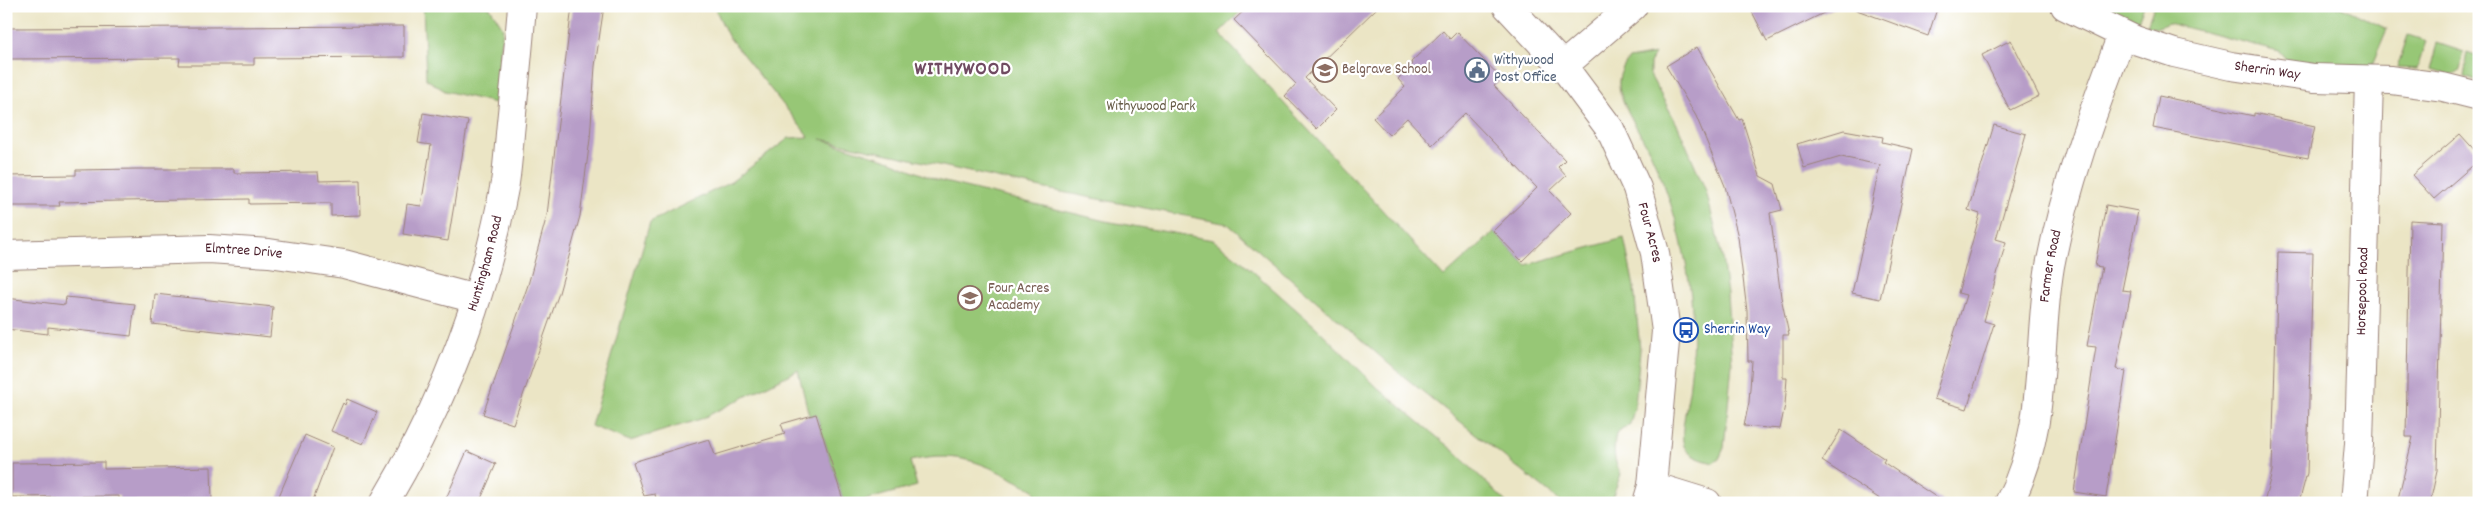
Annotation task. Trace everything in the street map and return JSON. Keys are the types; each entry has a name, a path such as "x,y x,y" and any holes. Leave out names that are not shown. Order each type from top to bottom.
{"street":[{"name":"Huntingham Road","path":"384,503 417,446 449,375 476,300 493,240 505,181 522,6"},
{"name":"Four Acres","path":"1508,6 1563,66 1610,129 1637,188 1655,253 1666,331 1650,494"},
{"path":"1563,66 1633,6"},
{"name":"Sherrin Way","path":"2066,6 2122,35 2174,52 2268,72 2314,78 2369,80 2443,87 2479,96"},
{"name":"Farmer Road","path":"2009,503 2027,461 2036,424 2045,304 2057,231 2077,160 2122,35"},
{"name":"Horsepool Road","path":"2354,503 2359,444 2369,80"},
{"name":"Elmtree Drive","path":"6,255 209,249 268,253 344,264 476,300"},
{"path":"1650,494 1707,503"}],"green space":[{"path":"423,6 489,6 503,28 495,103 445,91 426,79"},
{"name":"Withywood Park","path":"714,6 1246,6 1219,33 1444,277 1494,232 1526,265 1624,238 1634,287 1640,350 1635,406 1630,424 1616,434 1614,455 1621,474 1610,503 1562,503 1397,371 1228,224 1046,189 821,139 891,161 936,180 1105,221 1213,240 1239,259 1317,328 1378,388 1455,452 1507,503 1038,503 1034,490 989,467 975,462 945,457 910,461 917,486 854,503 844,503 816,414 809,416 798,370 701,419 630,441 591,426 650,222 731,182 789,138 809,137 728,36"},
{"path":"2097,6 2144,6 2137,24"},
{"path":"2154,6 2340,6 2387,29 2371,67 2291,65 2279,51 2168,23 2156,28 2147,26"},
{"path":"2408,35 2426,41 2417,69 2397,68"},
{"path":"2437,43 2464,52 2460,69 2452,75 2430,70"},
{"path":"2468,52 2479,56 2479,81 2464,76"},
{"path":"1655,54 1650,63 1650,75 1678,126 1706,191 1722,257 1727,294 1732,364 1724,448 1719,459 1713,463 1689,453 1684,446 1683,424 1690,383 1693,340 1691,297 1687,269 1677,225 1663,182 1651,154 1627,111 1619,86 1621,71 1629,59"}],"building":[{"path":"572,6 604,6 595,66 590,139 580,216 559,293 513,424 483,414 528,285 547,215"},
{"path":"1249,6 1379,6 1305,78 1336,110 1317,129 1285,96 1296,84 1234,20"},
{"path":"1749,6 1838,6 1767,41"},
{"path":"1855,6 1938,6 1928,36 1854,9"},
{"path":"404,26 404,57 254,58 254,65 179,65 180,58 8,59 8,28"},
{"path":"1443,31 1450,39 1457,32 1502,79 1494,86 1565,160 1558,167 1566,176 1550,191 1571,213 1522,261 1493,231 1537,188 1465,113 1432,145 1407,118 1389,135 1373,118 1405,87 1398,79 1413,64 1411,62"},
{"path":"2011,40 2039,96 2010,110 1982,55"},
{"path":"1697,47 1739,120 1742,119 1760,176 1775,184 1782,210 1770,213 1781,297 1789,335 1783,335 1783,378 1787,378 1785,405 1780,429 1744,426 1749,402 1752,361 1748,361 1747,311 1738,237 1725,186 1696,116 1666,66"},
{"path":"2159,96 2254,116 2254,113 2315,126 2308,158 2153,128"},
{"path":"423,113 468,121 448,241 403,234 407,204 421,206 431,145 418,143"},
{"path":"1994,125 2026,134 1996,239 2006,242 1984,321 1994,324 1967,409 1934,399 1966,295 1958,293 1980,214 1968,210"},
{"path":"1844,130 1883,137 1882,142 1913,149 1880,299 1852,293 1880,165 1841,157 1804,168 1797,144"},
{"path":"2460,134 2479,155 2479,160 2434,199 2412,175"},
{"path":"234,169 234,173 318,172 319,181 360,180 361,215 331,216 331,203 249,204 249,199 59,202 60,206 6,206 6,176 76,175 76,170"},
{"path":"2106,205 2138,211 2122,290 2131,291 2116,369 2126,371 2106,497 2074,492 2096,347 2087,346 2102,267 2095,266"},
{"path":"2410,220 2443,222 2437,471 2430,503 2397,503 2413,437 2406,437"},
{"path":"2278,252 2313,253 2307,473 2299,503 2264,503 2272,471"},
{"path":"155,294 273,307 270,337 152,324"},
{"path":"66,297 135,304 131,336 48,327 48,334 6,329 6,298 65,305"},
{"path":"347,399 377,412 363,444 331,431 343,403 345,405"},
{"path":"816,414 844,503 657,503 655,494 644,496 633,462 709,439 715,455 785,434 781,424"},
{"path":"1841,430 1885,459 1883,462 1945,503 1886,503 1822,461"},
{"path":"305,435 333,447 312,503 276,503"},
{"path":"467,451 496,464 484,492 479,503 444,503"},
{"path":"104,462 104,469 211,467 212,501 119,502 119,496 12,497 12,463"}],"place":[{"name":"Belgrave School","path":"1325,70"},
{"name":"Withywood Post Office","path":"1477,70"},
{"name":"Four Acres Academy","path":"970,298"},
{"name":"Sherrin Way","path":"1686,330"}],"district":[{"name":"WITHYWOOD","path":"963,70"}]}
